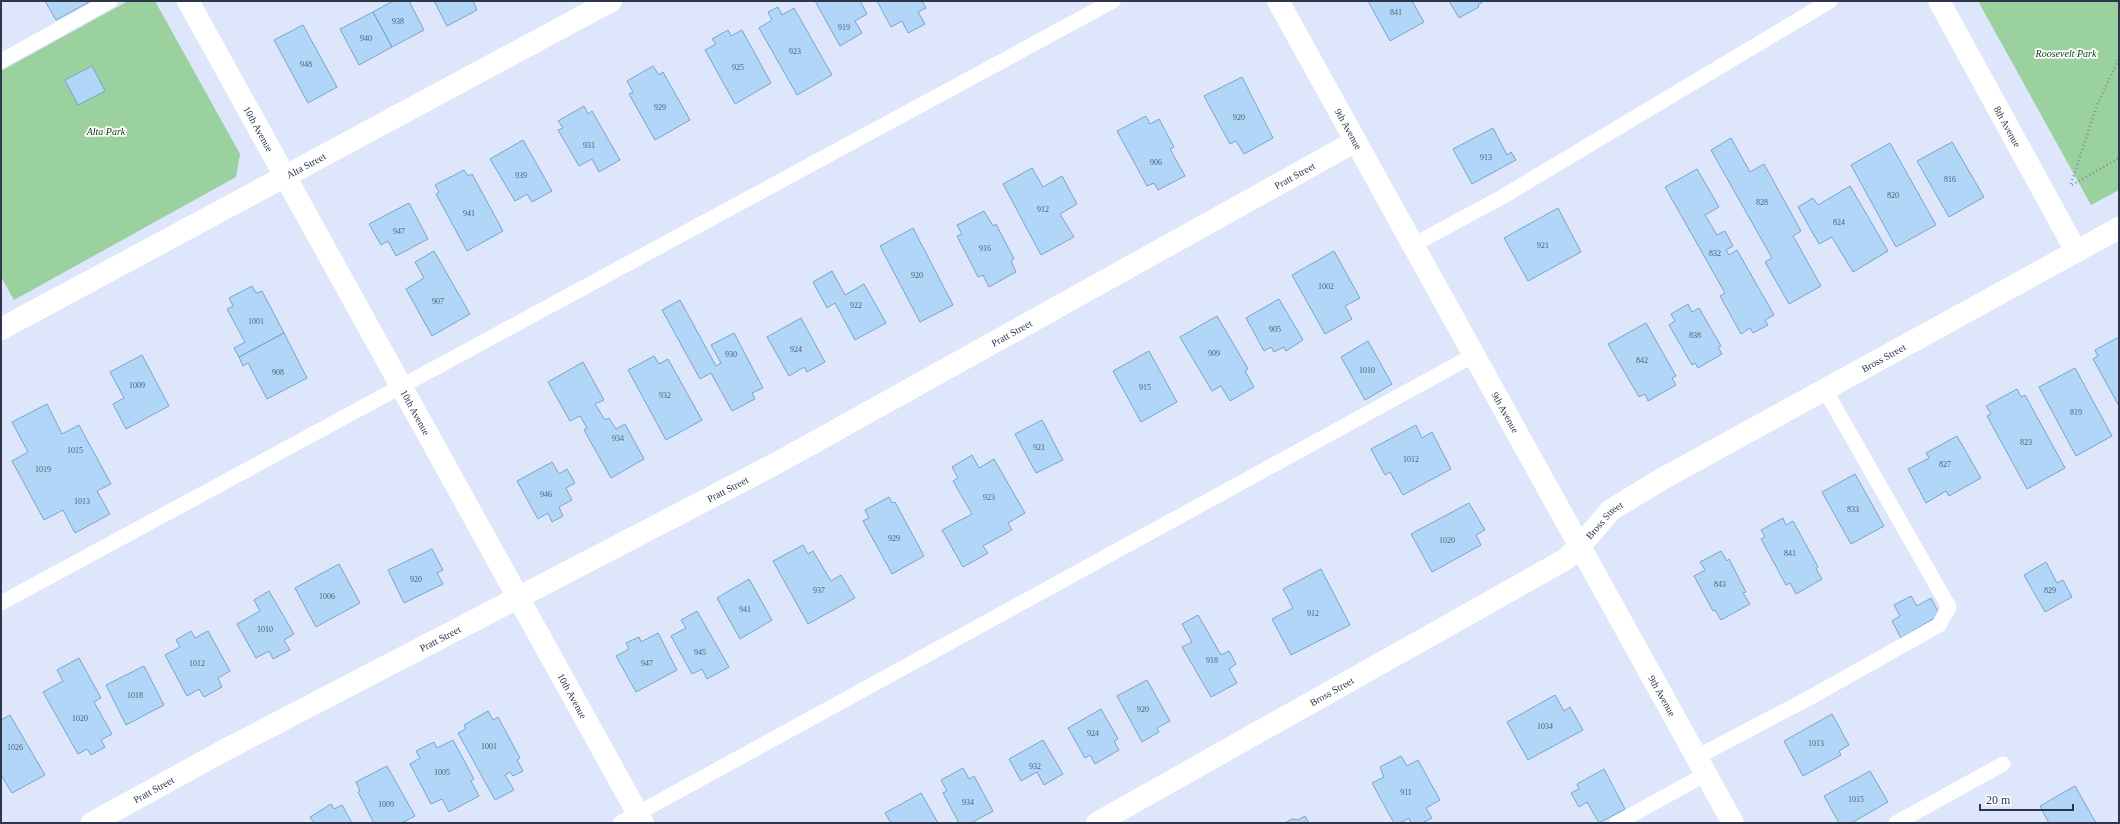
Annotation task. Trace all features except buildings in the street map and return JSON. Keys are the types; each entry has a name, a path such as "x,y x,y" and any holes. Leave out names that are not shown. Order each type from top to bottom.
{"street":[{"name":"10th Avenue","path":"188,1 518,598 633,820"},
{"name":"Alta Street","path":"1,329 284,175 611,1"},
{"name":"9th Avenue","path":"1278,1 1733,823"},
{"name":"8th Avenue","path":"1939,1 2076,251"},
{"name":"Pratt Street","path":"92,823 225,750 784,459 1356,141"},
{"name":"Bross Street","path":"1097,823 1566,559 1580,546 1611,510 1662,479 2119,228"}],"lane":[{"path":"1,61 110,1"},
{"path":"1,603 1113,1"},
{"path":"1413,245 1502,197 1830,1"},
{"path":"633,820 1474,354"},
{"path":"1617,823 1701,766 1811,697 1939,625 1949,607 1825,390"},
{"path":"1896,823 2003,764"}],"path":[{"path":"2119,59 2097,105 2071,185 2119,158"}],"green space":[{"name":"Alta Park","path":"128,1 155,1 240,154 236,177 14,300 1,277 1,71"},
{"name":"Roosevelt Park","path":"1978,1 2119,1 2119,190 2091,205"}]}
